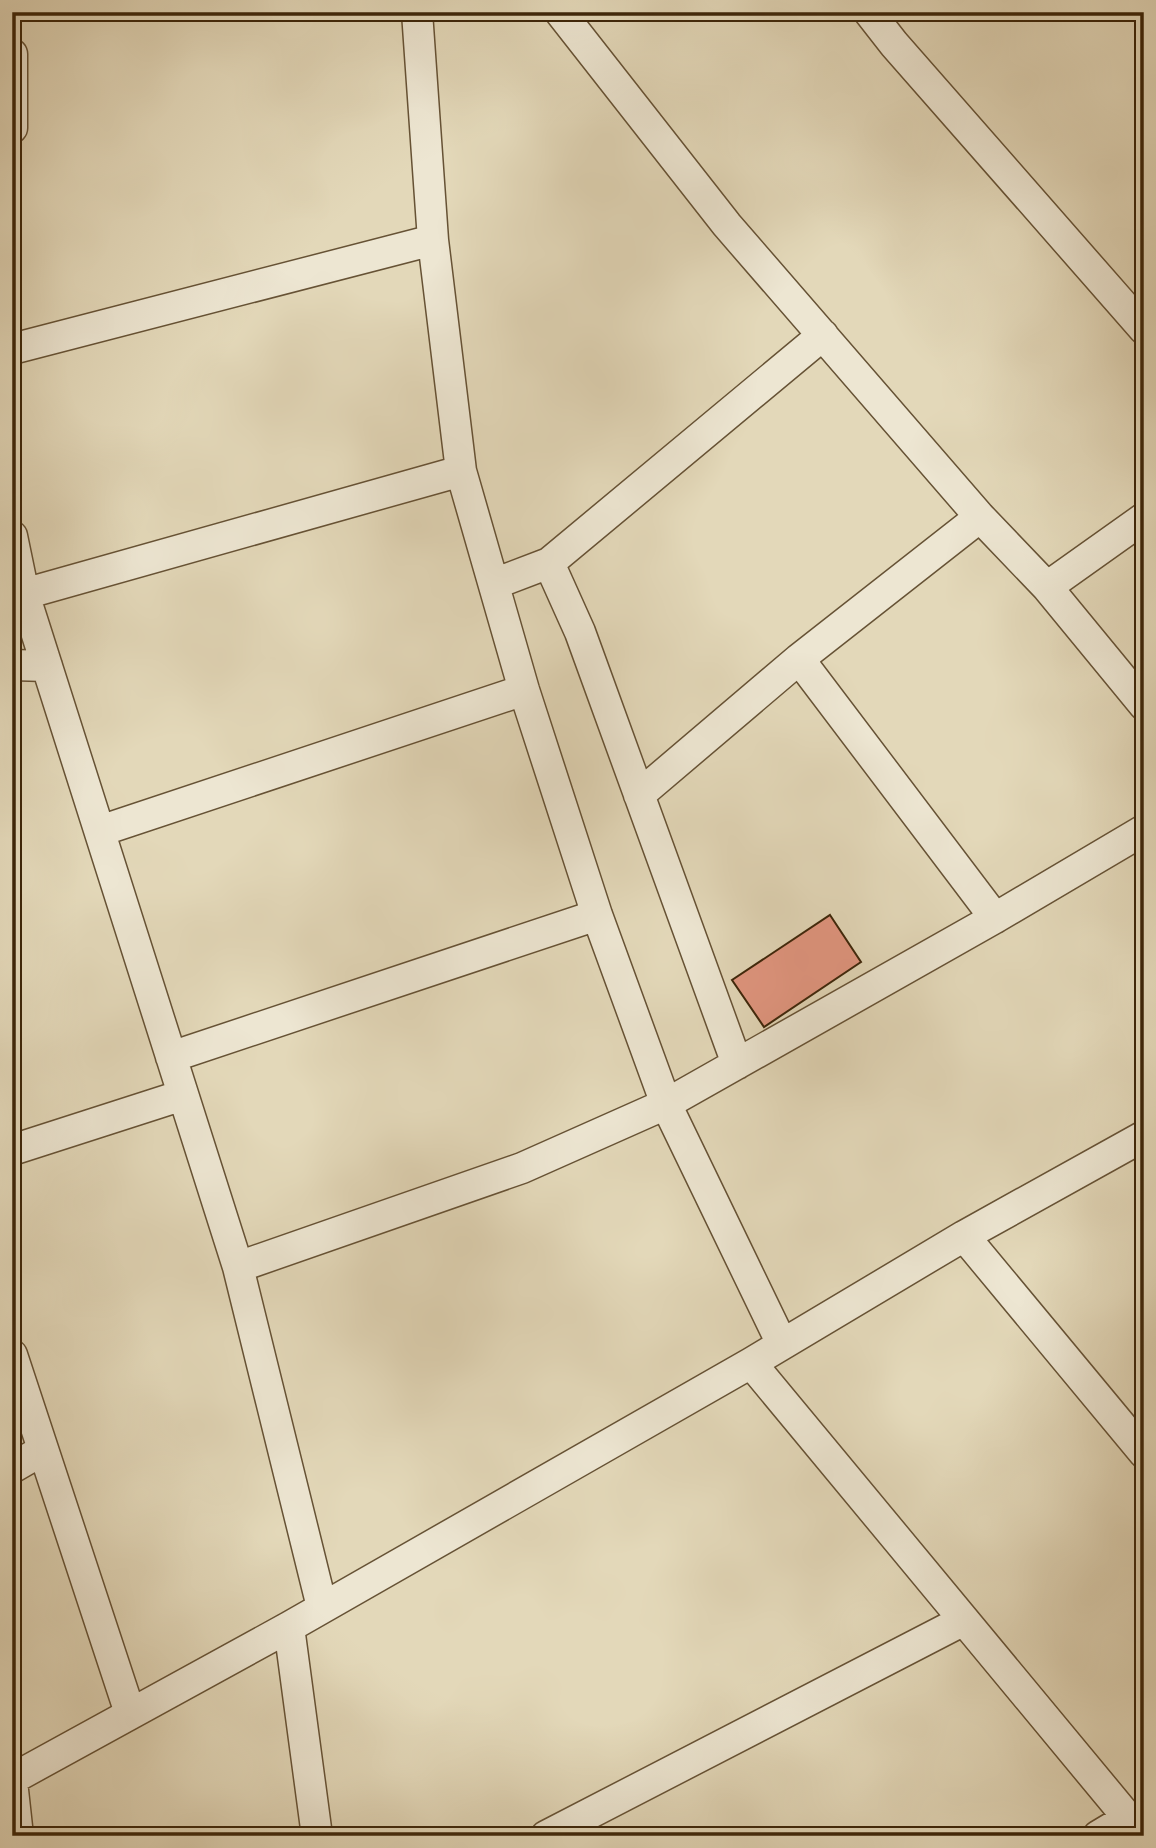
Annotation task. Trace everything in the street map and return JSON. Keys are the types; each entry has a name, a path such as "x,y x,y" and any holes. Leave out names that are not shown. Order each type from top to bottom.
{"street":[{"path":"417,12 433,240 461,471 524,690 597,915 666,1104 782,1344"},
{"path":"560,12 727,225 980,517 1047,587 1144,705"},
{"path":"869,12 1144,330"},
{"path":"12,54 12,128"},
{"path":"12,349 433,240"},
{"path":"494,584 549,563 823,335"},
{"path":"24,594 461,471"},
{"path":"639,795 799,659 980,517"},
{"path":"1047,587 1144,517"},
{"path":"12,536 24,594 238,1267 322,1607"},
{"path":"549,563 580,632 737,1064"},
{"path":"799,659 995,918"},
{"path":"12,665 47,666"},
{"path":"100,831 524,690"},
{"path":"238,1267 522,1167 666,1104 995,918 1144,830"},
{"path":"171,1057 597,915"},
{"path":"12,1150 183,1095"},
{"path":"18,1836 12,1780 289,1627 751,1363 964,1236 1144,1136"},
{"path":"964,1236 1144,1453"},
{"path":"12,1354 130,1713"},
{"path":"751,1363 1135,1827 1098,1836"},
{"path":"12,1468 43,1450"},
{"path":"546,1836 964,1620"},
{"path":"289,1627 317,1836"}],"building":[{"path":"830,915 861,962 764,1027 732,980"}]}
